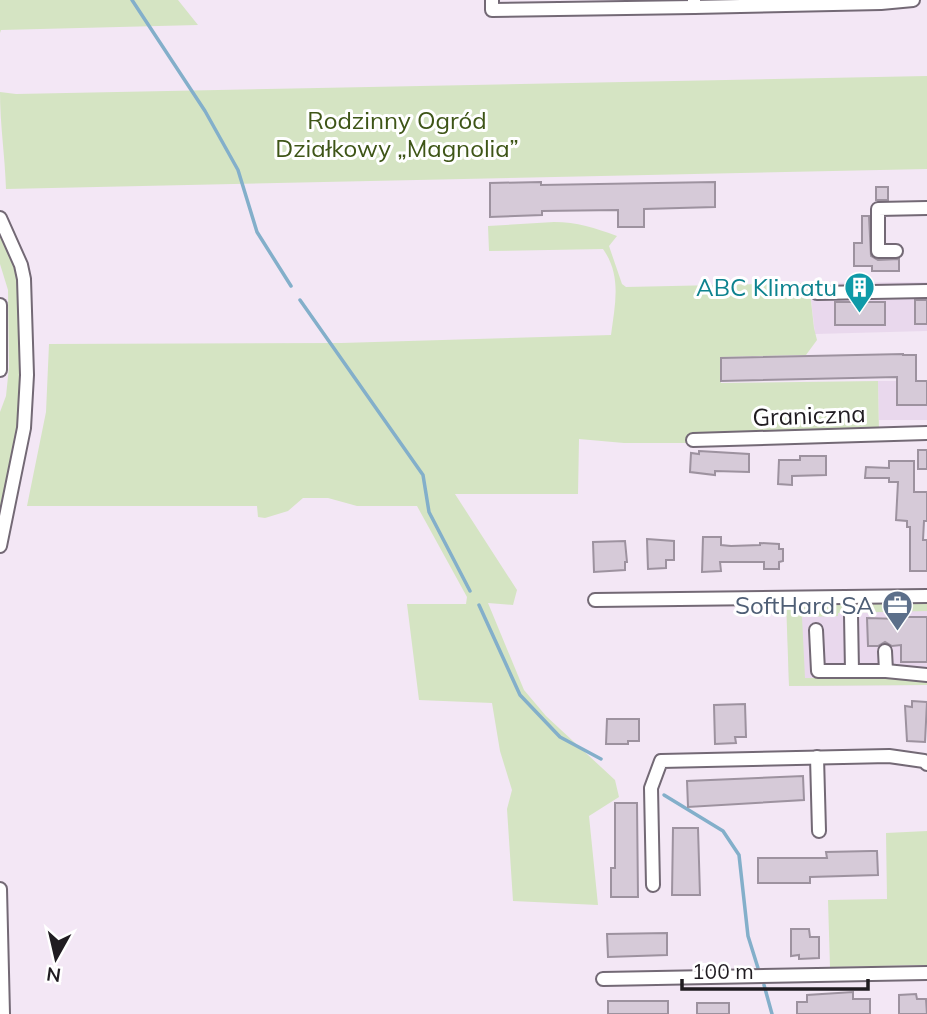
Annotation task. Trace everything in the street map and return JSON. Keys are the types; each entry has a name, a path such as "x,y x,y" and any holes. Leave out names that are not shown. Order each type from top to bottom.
{"street":[{"path":"492,0 492,10 520,5 913,0"},
{"path":"896,251 878,251 878,209 927,208"},
{"path":"0,218 21,265 24,279 27,375 24,428 0,546"},
{"path":"817,293 927,291"},
{"path":"0,305 0,370"},
{"name":"Graniczna","path":"693,440 927,433"},
{"path":"595,600 927,596"},
{"path":"851,615 852,671"},
{"path":"817,630 818,671 886,671 927,675"},
{"path":"886,651 886,671"},
{"path":"653,885 651,788 661,761 889,756 924,761 927,764"},
{"path":"817,757 819,831"},
{"path":"0,889 3,1014"},
{"path":"603,979 927,973"}],"shaded area":[{"path":"927,282 927,331 815,334 809,283"},
{"path":"878,381 927,381 927,420 879,420"},
{"path":"927,604 927,685 789,686 787,608"}],"green space":[{"path":"0,0 178,0 198,25 1,30 0,33"},
{"name":"Rodzinny Ogród Działkowy „Magnolia”","path":"927,76 927,169 6,189 0,92 16,94"},
{"path":"554,222 586,226 617,236 609,246 622,284 626,287 809,283 817,340 806,355 721,357 721,383 878,381 879,432 686,437 686,443 624,443 579,439 578,494 455,494 517,590 513,605 488,603 524,690 546,716 615,780 619,797 589,816 598,905 513,901 507,809 512,790 500,751 492,703 419,700 407,604 466,604 467,597 417,506 357,506 328,498 303,498 288,511 265,518 258,517 257,506 27,506 46,412 49,344 341,343 611,335 616,290 613,269 603,249 489,251 488,226"},
{"path":"0,231 18,271 23,373 19,426 0,524 0,412 6,396 9,367 8,290 0,264"},
{"path":"927,600 927,611 838,613 838,616 802,617 805,678 894,678 927,681 927,685 789,686 786,601"},
{"path":"927,831 927,965 830,967 828,900 887,899 886,833"}],"building":[{"path":"541,182 541,185 715,182 715,207 644,209 644,227 618,227 618,210 542,211 542,215 490,217 490,183"},
{"path":"876,187 888,187 888,200 876,200"},
{"path":"862,216 869,216 871,256 878,260 899,259 899,271 872,271 872,266 854,266 854,243 862,243"},
{"path":"915,300 927,300 927,324 915,324"},
{"name":"ABC Klimatu","path":"835,302 885,302 885,325 835,325"},
{"path":"916,355 916,381 927,381 927,405 897,405 897,377 721,381 721,358"},
{"path":"918,450 927,450 927,469 918,469"},
{"path":"699,451 749,454 749,472 715,471 715,475 690,472 691,453 699,454"},
{"path":"800,456 826,456 826,475 792,476 792,485 778,484 779,460 800,460"},
{"path":"889,461 914,461 914,492 927,492 927,521 924,521 923,540 927,540 927,571 910,571 910,527 907,527 907,521 896,520 898,482 889,482 889,478 865,478 866,467 889,468"},
{"path":"703,537 721,537 721,545 731,546 779,544 779,549 783,549 783,561 779,562 779,569 764,569 764,562 720,562 721,571 702,572"},
{"path":"647,539 674,541 674,560 666,560 666,568 648,569"},
{"path":"625,541 625,570 594,572 593,542"},
{"name":"SoftHard SA","path":"927,617 927,662 901,662 901,645 892,646 885,642 878,646 868,646 867,618"},
{"path":"912,701 927,702 925,742 907,741 905,706 912,707"},
{"path":"745,704 746,737 735,737 736,743 715,744 714,705"},
{"path":"607,719 639,719 639,741 606,744"},
{"path":"803,776 804,800 688,807 687,781"},
{"path":"615,803 637,803 638,897 611,897 611,868 615,868"},
{"path":"673,828 698,828 700,895 672,895"},
{"path":"877,851 878,875 810,877 810,883 758,883 758,858 827,858 826,852"},
{"path":"791,929 809,929 810,937 819,937 819,958 799,959 799,955 791,956"},
{"path":"667,933 667,955 608,957 607,934"},
{"path":"853,992 853,999 870,999 870,1014 797,1014 797,1002 807,1002 807,995"},
{"path":"916,994 917,999 926,999 927,1014 899,1014 899,995"},
{"path":"608,1001 668,1001 668,1014 608,1014"},
{"path":"697,1003 729,1003 729,1014 697,1014"}],"waterway":[{"path":"132,0 205,111 238,170 257,232 291,286"},
{"path":"300,300 423,475 429,512 470,591"},
{"path":"479,605 520,695 560,737 601,759"},
{"path":"664,795 723,831 739,855 748,936 758,968"},
{"path":"764,985 772,1014"}],"place":[{"name":"ABC Klimatu","path":"860,314"},
{"name":"SoftHard SA","path":"897,632"}]}
